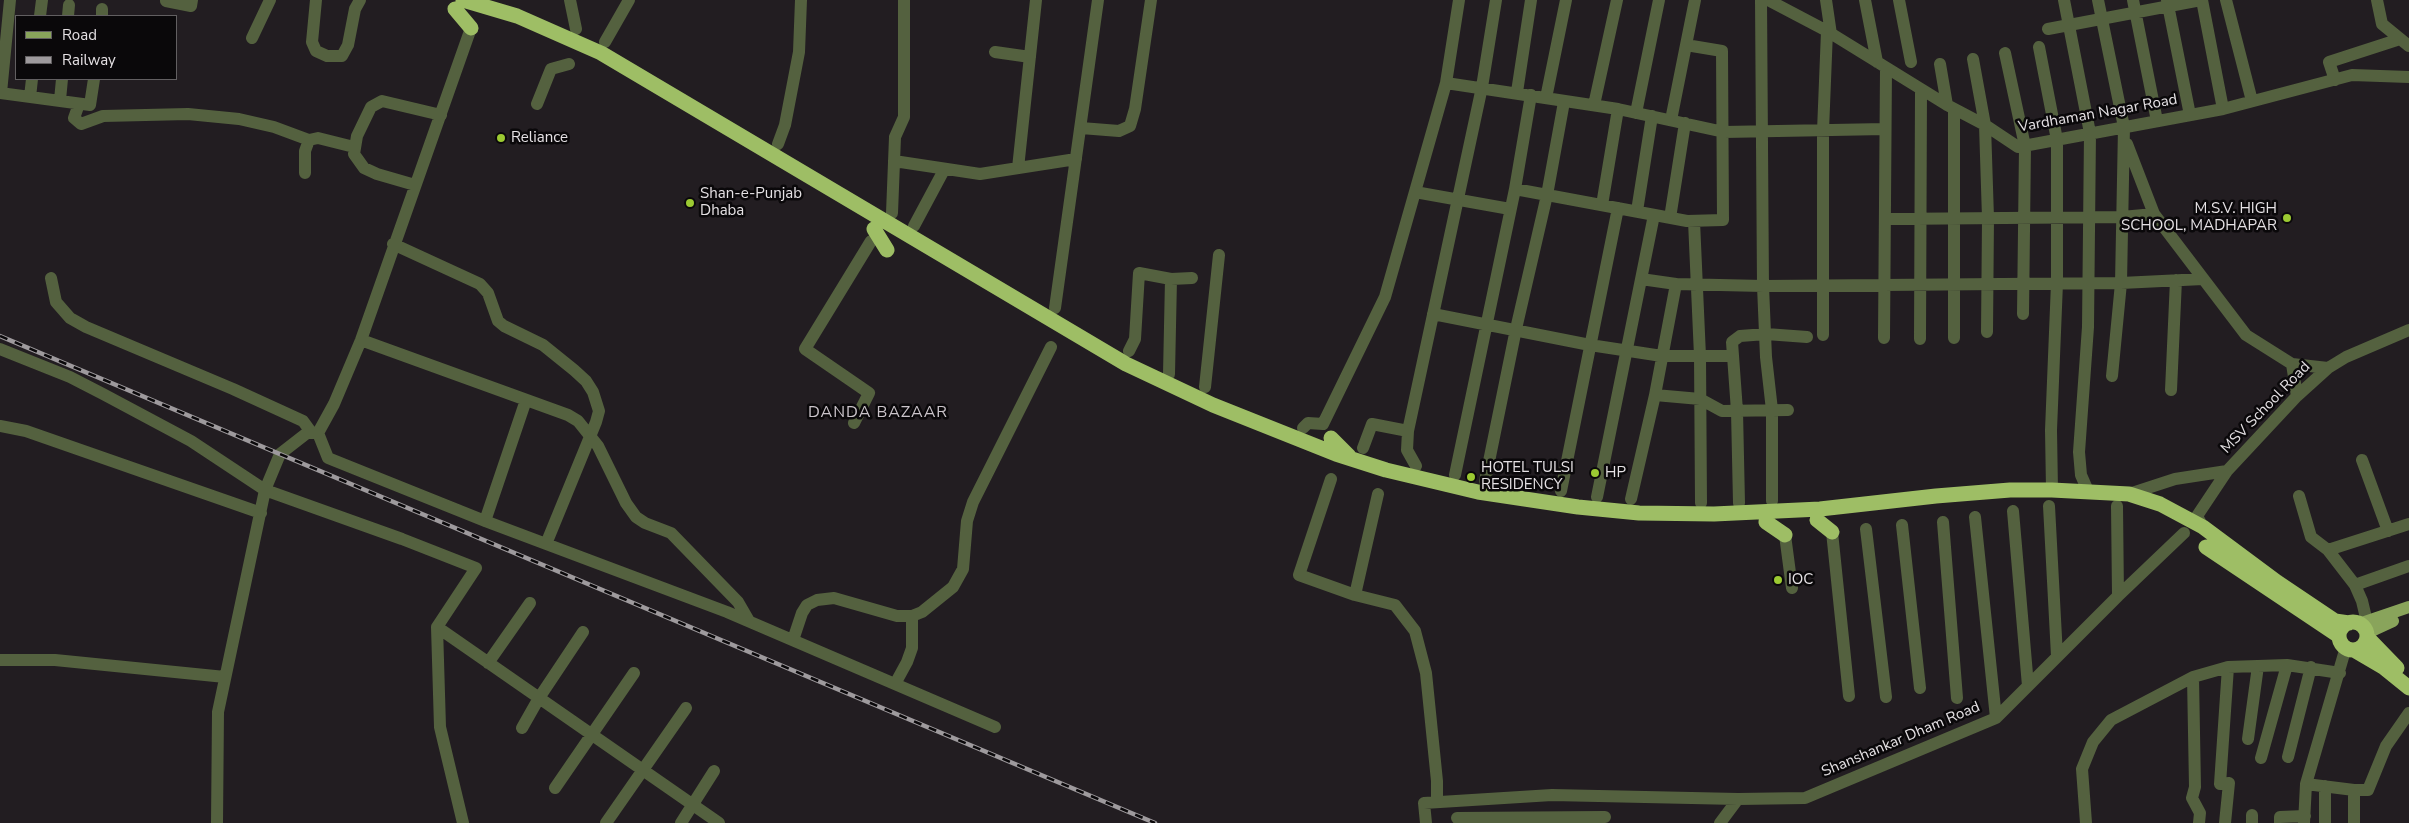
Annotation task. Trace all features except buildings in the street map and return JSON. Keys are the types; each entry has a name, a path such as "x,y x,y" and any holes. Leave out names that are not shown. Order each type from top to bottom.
{"highway":[{"path":"459,5 517,16 600,44 781,160 1134,368 1262,426 1358,454"},
{"path":"459,5 470,28"},
{"path":"773,141 781,160"},
{"path":"892,212 897,229"},
{"path":"872,235 887,250"},
{"path":"1129,351 1134,368"},
{"path":"1331,438 1386,470 1482,486 1578,507 1639,513 1818,515 1936,496 2052,490 2129,494 2160,504 2218,537 2346,646 2383,667 2409,688"},
{"path":"1455,475 1482,486"},
{"path":"1818,515 1832,532"},
{"path":"1766,522 1785,535"},
{"path":"2206,547 2335,620 2366,627 2388,661 2409,678"},
{"path":"2346,646 2343,627 2366,627"},
{"path":"2346,646 2361,647 2366,627"}],"main road":[{"path":"2366,627 2409,607"},
{"path":"2366,627 2409,614"}],"street":[{"path":"10,0 7,46 0,93 90,105 94,80"},
{"path":"40,15 42,0"},
{"path":"166,1 191,6 192,0"},
{"path":"252,38 270,0"},
{"path":"316,0 312,42 316,51 327,56 342,56 348,45 355,9 360,0"},
{"path":"570,0 576,29"},
{"path":"600,44 628,0"},
{"path":"773,141 785,125 799,52 801,0"},
{"path":"892,212 895,137 904,118 904,0"},
{"path":"1018,168 1036,0"},
{"path":"1055,308 1098,0"},
{"path":"1081,128 1119,131 1130,126 1135,109 1152,0"},
{"path":"1303,428 1308,423 1323,424 1384,297 1446,83 1460,0"},
{"path":"1416,466 1407,450 1408,432 1482,87 1496,0"},
{"path":"1517,92 1531,0"},
{"path":"1546,98 1566,0"},
{"path":"1594,105 1617,0"},
{"path":"1636,113 1659,0"},
{"path":"1671,120 1695,0"},
{"path":"1761,0 1763,286 1772,410 1772,501"},
{"name":"Vardhaman Nagar Road","path":"1768,0 1790,6 1829,33 1921,90 1985,125 2018,147 2090,133 2124,132 2157,121 2223,109 2352,75 2409,77"},
{"path":"1823,335 1823,131 1829,33 1826,0"},
{"path":"1865,0 1881,65 1885,129 1884,338"},
{"path":"1899,0 1911,62"},
{"path":"2064,0 2090,133 2089,282 2079,452 2081,475 2088,491"},
{"path":"2098,0 2124,132 2121,283 2112,376"},
{"path":"2133,0 2157,121"},
{"path":"2048,29 2135,13 2168,3 2202,0 2223,109"},
{"path":"2226,0 2252,101"},
{"path":"2377,0 2382,24 2405,42"},
{"path":"2168,3 2190,115"},
{"path":"217,823 218,712 265,490 280,454 314,432 334,404 361,340 393,244 442,115 470,28"},
{"path":"2335,80 2329,62 2405,42"},
{"path":"1514,189 1670,218 1694,221 1723,220 1724,132 1722,51 1686,45"},
{"path":"2039,47 2056,140 2057,283 2051,430 2052,490"},
{"path":"995,52 1030,57"},
{"path":"2006,53 2025,146 2023,314"},
{"path":"1973,59 1985,125 1989,284 1988,332"},
{"path":"538,104 551,69 569,64"},
{"path":"1940,64 1951,107 1954,218 1954,338"},
{"path":"30,97 32,80"},
{"path":"60,100 62,80"},
{"path":"1446,83 1517,92 1564,102 1618,109 1724,132 1885,129"},
{"path":"1920,339 1921,90"},
{"path":"1455,475 1532,95"},
{"path":"415,185 377,174 364,168 357,161 354,147 368,113 378,102 389,101 442,115"},
{"path":"1482,486 1547,195 1564,102"},
{"path":"79,104 74,118 81,124 103,116 188,114 239,119 274,127 310,140 328,140 354,147"},
{"path":"1602,205 1618,109"},
{"path":"1637,211 1652,116"},
{"path":"1670,218 1685,123"},
{"name":"Vardhaman Nagar Road","path":"2124,132 2154,214 2246,335 2292,364"},
{"path":"305,173 305,151 310,140"},
{"path":"894,161 980,174 1076,159"},
{"path":"914,226 944,170"},
{"path":"1414,192 1510,209"},
{"path":"1561,491 1618,208"},
{"path":"1886,219 2122,217 2154,214"},
{"path":"1597,497 1654,215"},
{"path":"1694,221 1700,356 1702,503"},
{"path":"854,422 869,393 805,349 872,235"},
{"path":"393,244 480,284 488,293 498,321 543,345 586,381 593,392 599,411 596,422 546,544"},
{"path":"1205,387 1220,255"},
{"path":"1129,351 1135,338 1139,273 1171,279 1192,278"},
{"path":"51,278 56,302 70,318 86,327 233,388 294,417 306,424 314,432 328,458 485,521 749,621 995,727"},
{"path":"1169,374 1171,279"},
{"path":"1641,279 1676,284 1763,286 2121,283 2202,279"},
{"path":"2171,390 2176,280"},
{"path":"1631,499 1655,395 1676,284"},
{"path":"1434,314 1590,345 1662,356 1732,356"},
{"name":"MSV School Road","path":"2203,527 2197,516 2228,471 2297,396 2328,368 2409,330"},
{"path":"1739,503 1737,411 1732,356 1733,339 1740,336 1766,334 1808,337"},
{"path":"361,340 568,415 578,421 590,434 626,503 636,517 675,537 738,602 749,621"},
{"path":"794,640 802,613 808,605 817,600 834,598 897,616 912,616 922,612 958,581 963,569 964,543 973,502 1051,347"},
{"path":"0,349 70,377 103,394 191,441 265,490 402,539 476,568 437,627 440,727 463,823"},
{"path":"2297,396 2292,364 2328,368"},
{"path":"1655,395 1700,399 1722,411 1788,410"},
{"path":"485,521 526,400"},
{"path":"1358,454 1372,424 1408,432"},
{"path":"0,426 26,431 261,513"},
{"path":"2362,460 2388,531"},
{"name":"MSV School Road","path":"2129,494 2175,479 2228,471"},
{"path":"1331,480 1299,575 1356,595 1395,605 1415,631 1426,673 1437,781 1437,802 1424,803 1426,823"},
{"path":"1356,595 1378,494"},
{"path":"2299,496 2311,537 2328,550 2355,585 2362,601 2366,627"},
{"path":"2049,506 2057,656"},
{"path":"2117,506 2118,596"},
{"path":"2013,511 2028,686"},
{"path":"1976,517 1996,718"},
{"path":"1942,522 1958,698"},
{"path":"2328,550 2409,524"},
{"path":"1902,525 1920,688"},
{"path":"1866,529 1886,696"},
{"path":"1832,532 1849,696"},
{"name":"Shanshankar Dham Road","path":"1437,802 1552,795 1738,799 1805,798 1996,718 2184,533"},
{"path":"1785,535 1792,588"},
{"path":"2355,585 2409,566"},
{"path":"488,663 530,603"},
{"path":"895,684 912,648 912,616"},
{"path":"437,627 719,823"},
{"path":"522,728 539,698 583,632"},
{"path":"2280,823 2280,817 2304,819 2306,784 2340,673 2346,646"},
{"path":"0,660 56,660 226,677"},
{"path":"2086,823 2082,769 2093,742 2111,720 2193,677 2228,667 2287,665 2311,667 2340,673"},
{"path":"2261,758 2287,665"},
{"path":"2248,739 2258,666"},
{"path":"2225,823 2228,783 2220,784 2228,667"},
{"path":"2288,758 2311,667"},
{"path":"554,788 634,673"},
{"path":"2193,677 2196,787 2192,798 2200,813 2199,823"},
{"path":"606,823 686,708"},
{"path":"2306,784 2368,790 2386,746 2409,713"},
{"path":"681,823 714,770"},
{"path":"2325,786 2325,823"},
{"path":"2354,790 2354,823"},
{"path":"1720,823 1738,799"},
{"path":"1456,801 1457,820 1536,820 1605,817"}],"railway":[{"path":"0,336 1155,823"}],"place":[{"name":"Reliance","path":"501,138"},
{"name":"Shan-e-Punjab Dhaba","path":"690,203"},
{"name":"M.S.V. HIGH SCHOOL, MADHAPAR","path":"2287,218"},
{"name":"HP","path":"1595,473"},
{"name":"HOTEL TULSI RESIDENCY","path":"1471,477"},
{"name":"IOC","path":"1778,580"}],"district":[{"name":"DANDA BAZAAR","path":"878,413"}]}
